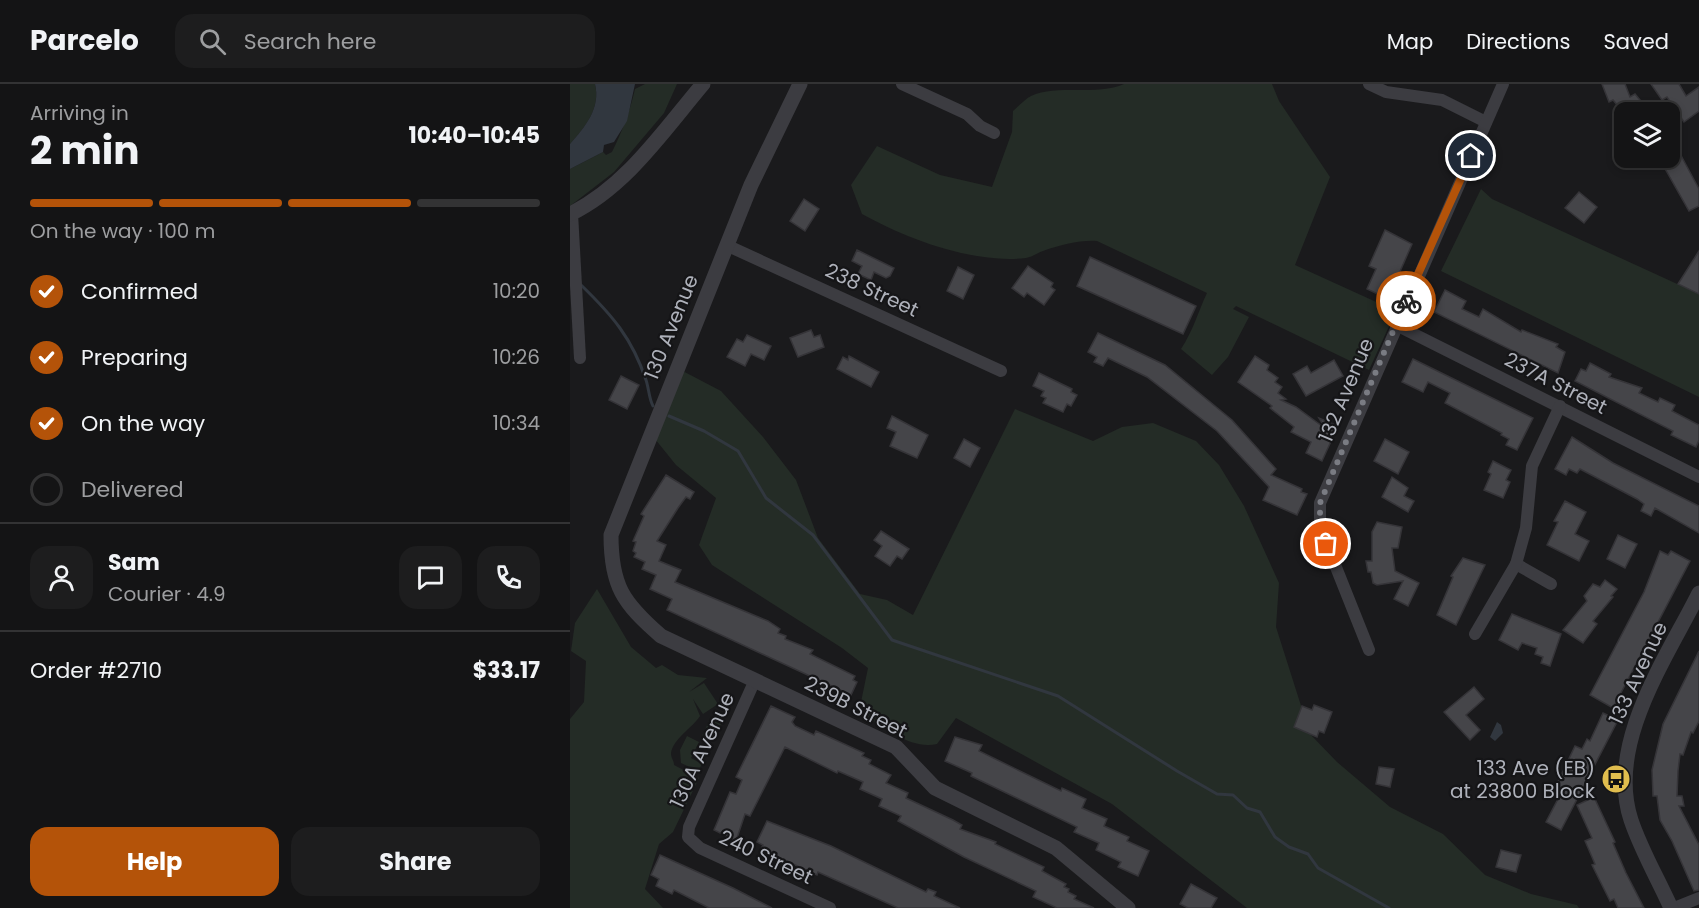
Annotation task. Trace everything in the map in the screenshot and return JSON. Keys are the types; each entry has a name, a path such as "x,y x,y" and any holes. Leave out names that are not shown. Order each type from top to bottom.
{"street":[{"path":"580,358 571,213 596,198 619,179 703,84"},
{"name":"130 Avenue","path":"621,592 611,567 611,535 751,184 800,84"},
{"path":"902,84 967,114 980,126 994,133"},
{"path":"1369,84 1386,92 1442,100 1486,122"},
{"name":"132 Avenue","path":"1369,650 1320,527 1320,503 1396,324 1503,84"},
{"name":"238 Street","path":"726,245 1002,371"},
{"name":"237A Street","path":"1396,324 1699,477"},
{"path":"1475,634 1516,564 1526,528 1532,466 1560,406"},
{"path":"1516,564 1551,584"},
{"name":"239B Street","path":"621,592 636,615 661,636 896,747 935,788 1056,848 1128,908"},
{"name":"133 Avenue","path":"1699,593 1634,724 1625,767 1630,819 1673,908 1699,898"},
{"name":"130A Avenue","path":"688,837 689,827 756,680"},
{"name":"240 Street","path":"688,837 700,848 806,903 830,908"}],"shaded area":[{"path":"570,84 595,84 596,101 590,117 570,144"},
{"path":"595,84 635,84 627,121 614,142 604,145 603,152 570,169 570,144 586,124 594,109"},
{"path":"645,84 677,84 664,113 614,172 570,206 570,169 603,152 606,155 612,152 635,89"},
{"path":"1124,84 1272,84 1279,101 1330,177 1295,265 1396,311 1369,370 1236,306 1233,309 1249,317 1228,357 1212,375 1181,349 1207,293 1097,241 1063,245 1026,258 984,257 941,248 899,232 862,214 851,185 877,146 940,175 992,187 1012,132 1013,111 1026,99 1052,91 1102,89"},
{"path":"1481,189 1492,199 1699,294 1699,397 1441,271"},
{"path":"677,368 721,391 763,437 796,480 818,538 860,594 887,600 913,615 1015,409 1093,441 1122,427 1153,423 1196,441 1219,465 1244,506 1279,583 1276,627 1310,734 1337,762 1390,807 1443,834 1485,875 1531,894 1577,905 1579,908 1247,908 1112,804 956,718 937,744 928,745 909,741 866,717 861,702 868,668 842,648 712,565 699,545 716,498 676,465 651,434"},
{"path":"597,589 631,647 656,668 662,665 678,675 707,678 689,692 704,683 718,704 703,714 693,699 700,716 672,748 674,765 699,778 673,832 659,844 645,889 663,908 570,908 570,719 584,702 586,661 571,651 575,623"},
{"path":"710,719 721,724 713,741 702,736"},
{"path":"1497,722 1501,725 1503,733 1495,741 1490,737"},
{"path":"687,736 699,742 691,758 702,764 698,771 681,763 680,750"}],"building":[{"path":"1602,84 1625,84 1630,97 1635,94 1642,102 1615,102 1613,100 1609,102"},
{"path":"1651,84 1679,84 1686,96 1699,87 1699,111 1684,122 1680,116 1680,102 1670,102 1667,97 1662,100"},
{"path":"1680,154 1699,189 1699,206 1689,211 1665,168 1680,168"},
{"path":"1579,192 1597,207 1584,223 1565,208"},
{"path":"804,199 819,209 805,231 790,221"},
{"path":"1385,230 1412,244 1388,299 1367,289 1376,269 1369,266"},
{"path":"857,250 894,268 890,276 886,278 874,272 871,280 858,274 862,266 852,261"},
{"path":"1699,251 1699,294 1678,284"},
{"path":"1090,257 1196,306 1183,334 1077,286"},
{"path":"1028,266 1053,283 1051,287 1055,290 1044,305 1027,293 1024,297 1012,288"},
{"path":"958,267 974,275 963,299 947,291"},
{"path":"1445,290 1466,301 1462,309 1479,317 1483,309 1521,332 1522,330 1558,344 1556,347 1565,352 1558,373 1434,312"},
{"path":"811,330 814,337 820,335 824,347 798,357 790,338"},
{"path":"1098,333 1165,365 1232,420 1276,469 1271,475 1302,489 1301,492 1307,494 1297,515 1263,500 1269,487 1217,431 1147,377 1108,358 1103,366 1094,362 1097,357 1088,352"},
{"path":"747,335 771,346 764,360 751,354 745,366 727,357 737,339 743,342"},
{"path":"849,356 879,372 871,387 837,369 843,357 848,360"},
{"path":"1255,356 1269,365 1267,370 1278,378 1275,382 1282,387 1278,393 1286,399 1281,400 1296,407 1326,429 1319,418 1338,426 1322,461 1306,453 1311,442 1291,432 1294,427 1270,408 1272,406 1238,382"},
{"path":"1413,359 1533,418 1517,450 1506,445 1509,439 1501,435 1502,433 1445,403 1450,393 1428,382 1423,392 1402,382"},
{"path":"1334,360 1343,376 1306,396 1293,374 1307,366 1311,373"},
{"path":"1590,363 1611,374 1609,377 1642,388 1639,393 1658,402 1660,398 1675,405 1672,411 1699,425 1699,440 1696,447 1671,435 1673,431 1575,381 1581,369 1586,371"},
{"path":"1039,373 1072,389 1071,392 1077,395 1071,406 1067,404 1063,412 1043,403 1046,398 1041,396 1044,391 1033,386"},
{"path":"621,376 639,385 627,409 609,400"},
{"path":"892,416 928,435 917,458 890,446 896,432 887,428"},
{"path":"1572,437 1613,463 1699,506 1699,533 1655,508 1651,516 1641,511 1644,504 1637,499 1580,469 1577,473 1569,469 1566,475 1555,469"},
{"path":"964,439 980,448 970,467 954,458"},
{"path":"1385,439 1409,452 1398,474 1374,461"},
{"path":"1493,461 1511,470 1506,480 1510,482 1503,498 1484,490 1491,474 1488,472"},
{"path":"666,475 694,492 690,499 686,497 657,541 666,545 659,561 681,570 675,582 768,621 780,629 778,633 786,636 785,639 813,650 810,654 855,676 853,680 857,682 851,695 667,610 672,599 650,589 656,575 642,569 645,562 634,557 636,553 633,551 636,542 633,541 644,516 641,514"},
{"path":"1392,477 1408,488 1404,496 1414,501 1408,512 1382,497"},
{"path":"1565,501 1586,512 1575,534 1589,541 1579,561 1547,545 1558,522 1554,521"},
{"path":"1377,522 1402,527 1398,548 1392,548 1395,571 1419,583 1408,606 1394,599 1403,581 1377,585 1373,583 1371,572 1368,572 1366,561 1372,561 1372,532"},
{"path":"881,531 909,549 902,559 897,556 890,566 875,556 882,546 874,540"},
{"path":"1618,535 1637,544 1625,568 1607,559"},
{"path":"1660,551 1668,555 1671,551 1690,561 1613,708 1590,695 1644,592"},
{"path":"1463,558 1485,565 1456,625 1437,615 1453,577 1451,576"},
{"path":"1605,580 1617,589 1593,621 1597,624 1583,643 1563,630 1587,601 1584,596 1593,584 1600,587"},
{"path":"1512,614 1561,634 1550,666 1541,663 1543,657 1535,654 1537,648 1522,643 1518,650 1499,640"},
{"path":"1699,651 1699,721 1693,733 1691,732 1683,755 1680,754 1677,796 1682,796 1684,806 1679,806 1699,845 1699,890 1694,891 1660,820 1657,796 1653,796 1652,770 1663,724"},
{"path":"1474,687 1484,699 1466,715 1480,730 1470,740 1444,712"},
{"path":"1314,705 1332,712 1324,733 1319,731 1317,737 1294,727 1302,706 1312,710"},
{"path":"771,706 795,717 792,722 795,726 814,735 816,731 864,753 862,756 871,760 869,764 891,775 886,783 908,793 906,798 962,825 960,829 996,842 995,844 1044,867 1042,871 1066,884 1064,887 1069,889 1068,892 1076,896 1074,899 1094,908 1057,908 1033,897 1036,891 964,857 898,821 901,816 879,806 882,799 860,789 863,782 838,771 837,773 785,747 750,816 745,814 736,841 714,830 730,792 736,794 742,780 736,777"},
{"path":"1603,713 1618,720 1561,830 1546,822 1560,795 1553,792 1575,746 1582,749 1587,739 1590,741"},
{"path":"955,737 982,745 979,751 1061,791 1062,788 1086,799 1082,808 1107,819 1104,826 1129,837 1127,841 1149,851 1138,876 1118,867 1121,862 1096,850 1099,843 1074,832 1077,827 945,761"},
{"path":"1379,767 1394,769 1390,787 1376,784"},
{"path":"1594,797 1615,842 1613,843 1626,873 1644,908 1618,908 1614,899 1610,901 1592,865 1595,864 1585,841 1592,838 1577,805"},
{"path":"767,821 831,846 926,892 928,889 936,892 934,896 960,908 898,908 818,872 817,875 761,849 763,845 757,842"},
{"path":"1501,850 1521,855 1516,872 1496,867"},
{"path":"660,855 772,908 709,908 674,890 672,894 656,886 659,879 651,875"},
{"path":"1191,884 1217,898 1211,908 1188,908 1180,904"}],"waterway":[{"path":"581,285 611,317 627,339 646,380 653,406"},
{"path":"669,416 704,431 738,451 766,498 813,535 892,640 1058,696 1217,794 1233,795 1247,808 1260,812 1275,837 1289,847 1308,854 1318,868 1389,908"}],"way so far":[{"path":"1326,544 1320,527 1320,503 1406,301"}],"place":[{"name":"133 Ave (EB) at 23800 Block","path":"1616,779"}],"route":[{"path":"1406,301 1471,156"}]}
